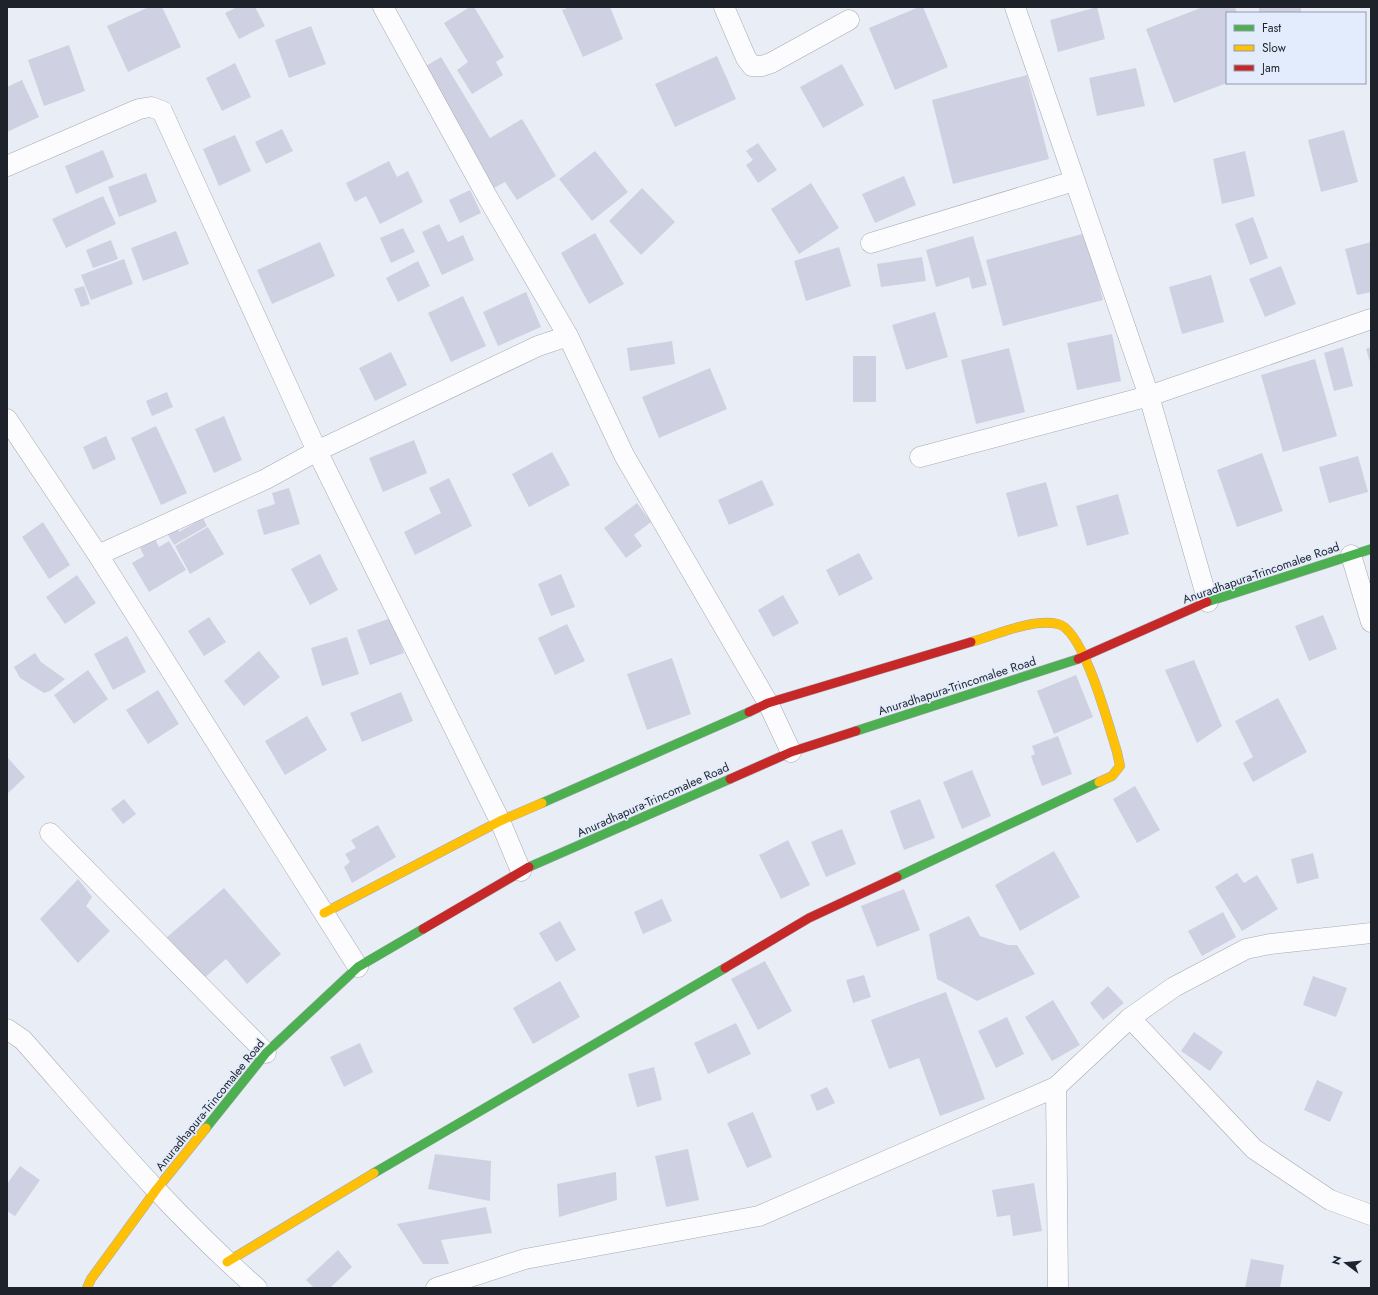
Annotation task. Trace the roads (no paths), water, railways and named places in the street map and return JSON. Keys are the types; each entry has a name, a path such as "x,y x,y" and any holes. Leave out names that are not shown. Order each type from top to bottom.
{"main road":[{"name":"Anuradhapura-Trincomalee Road","path":"87,1288 91,1279 156,1190 266,1053 358,967 521,871 791,752 1085,657 1208,602 1371,549"},
{"path":"227,1262 344,1191 809,918 1112,776 1120,766 1118,752 1085,657 1067,628 1054,623 1036,623 768,703 500,821 324,913"}],"street":[{"path":"383,7 488,198 568,336 624,455 768,703 791,752"},
{"path":"724,7 746,58 752,66 762,66 771,63 849,20"},
{"path":"1015,7 1149,396 1208,602"},
{"path":"7,166 139,109 151,107 162,111 317,451 500,821 521,871"},
{"path":"871,243 1074,181"},
{"path":"920,457 1149,396 1371,319"},
{"path":"98,555 266,479 317,451 538,346 568,336"},
{"path":"7,420 98,555 358,967"},
{"path":"1351,555 1371,622"},
{"path":"50,833 266,1053"},
{"path":"436,1288 525,1259 759,1216 1056,1087 1130,1018 1174,987 1246,949 1270,944 1371,933"},
{"path":"1130,1018 1254,1149 1330,1200 1371,1215"},
{"path":"7,1029 23,1040 156,1190 227,1262 257,1288"},
{"path":"1056,1087 1058,1288"}]}
